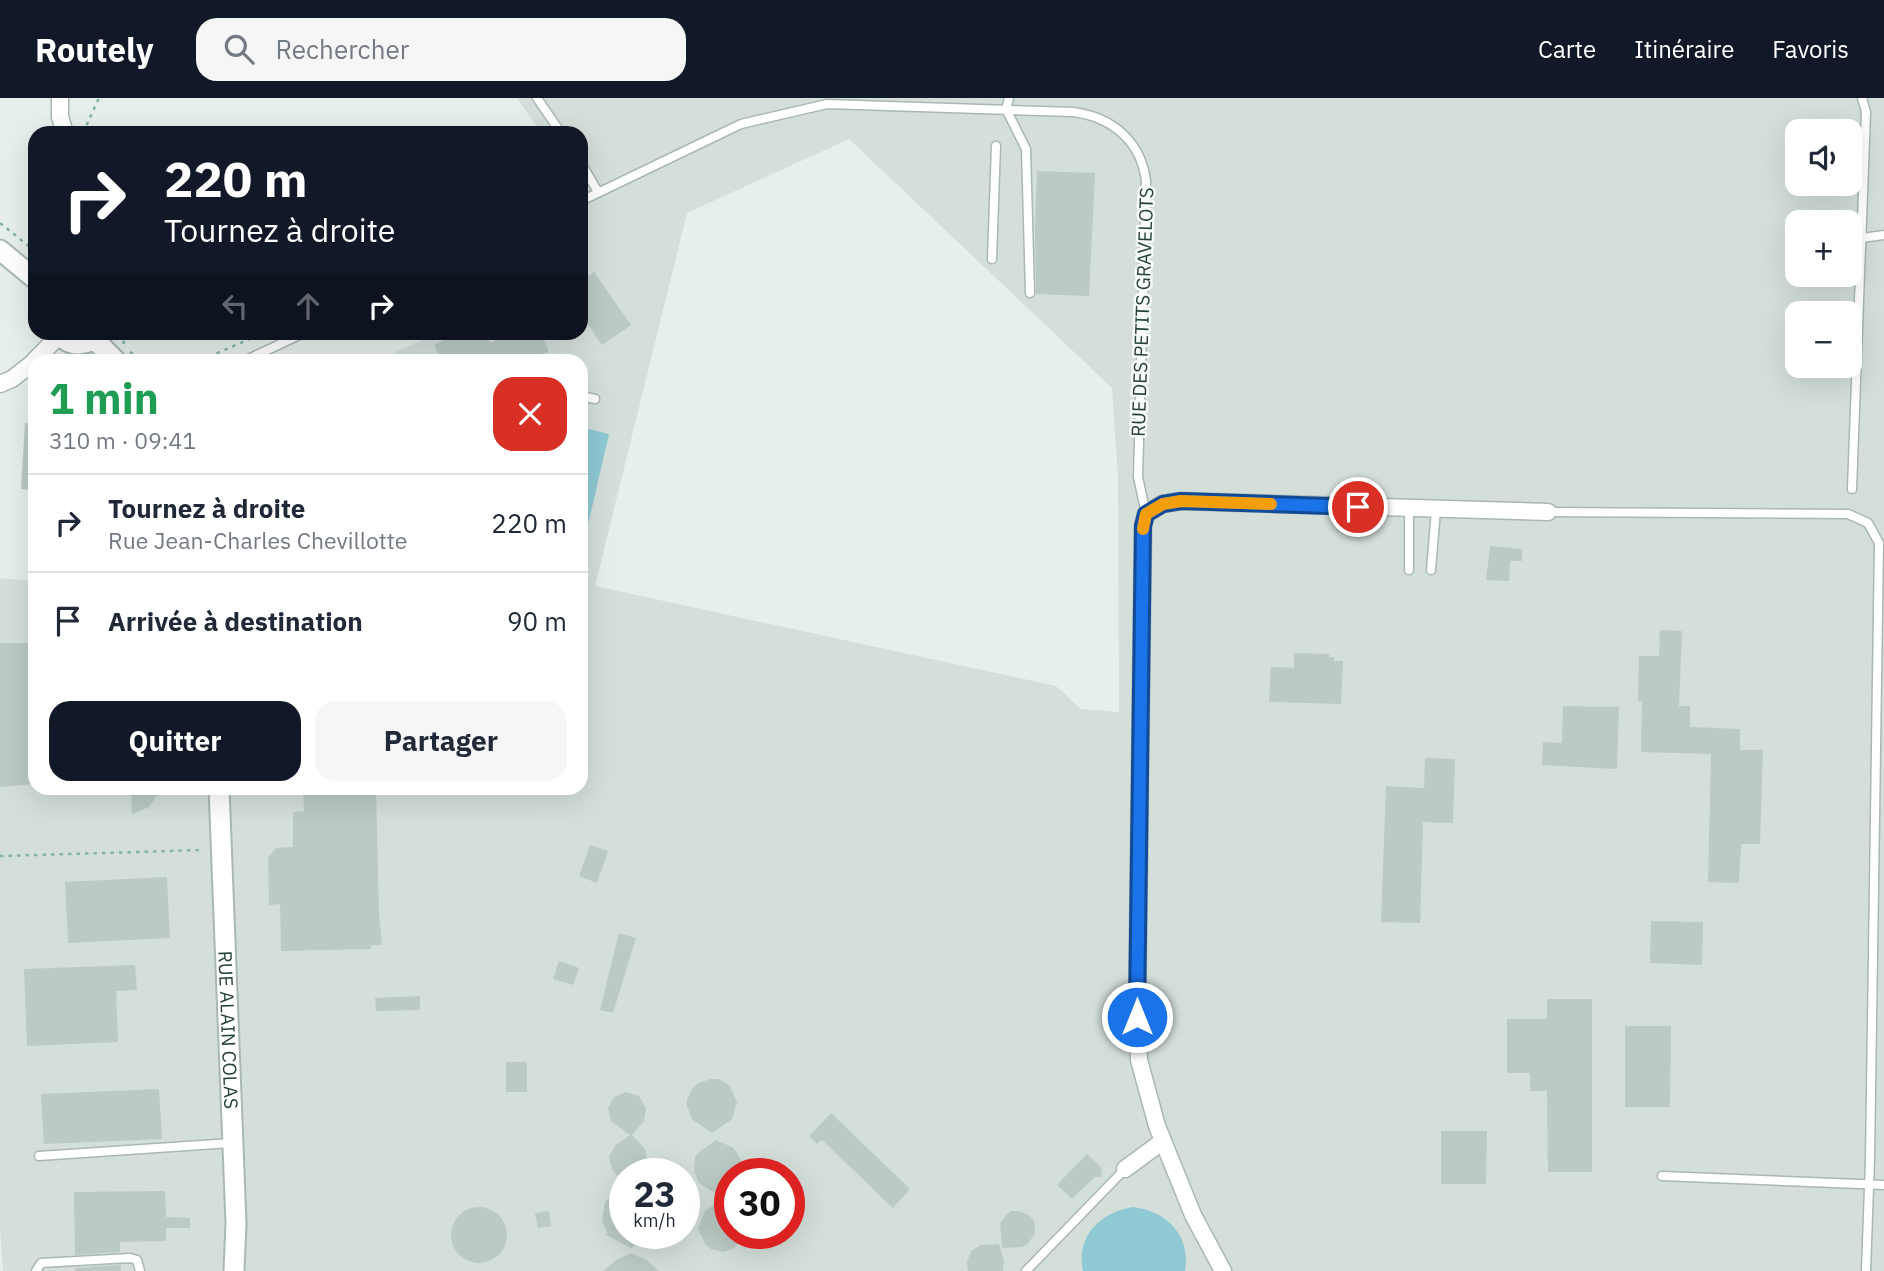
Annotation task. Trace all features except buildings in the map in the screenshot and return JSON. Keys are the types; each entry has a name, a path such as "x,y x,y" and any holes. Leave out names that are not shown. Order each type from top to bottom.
{"street":[{"path":"60,98 63,126"},
{"path":"0,250 28,273"},
{"path":"41,354 53,340"},
{"path":"64,340 76,345 92,340"},
{"path":"103,340 120,354"},
{"path":"0,384 12,379 28,366"},
{"path":"1223,1271 1192,1215 1163,1141 1139,1060 1137,1017 1143,526 1146,514 1163,504 1181,501 1548,512"},
{"name":"RUE ALAIN COLAS","path":"219,795 236,1223 234,1271"},
{"path":"1125,1169 1163,1141"}],"lane":[{"path":"537,98 556,126"},
{"path":"1009,98 1006,110 1026,149 1030,293"},
{"path":"1862,98 1866,112 1862,238 1884,234"},
{"name":"RUE DES PETITS GRAVELOTS","path":"588,197 741,124 827,104 1073,113 1096,116 1118,128 1143,162 1146,181 1138,477 1146,514"},
{"path":"992,259 996,146"},
{"path":"588,175 598,192"},
{"path":"1852,489 1860,287"},
{"path":"259,354 289,340"},
{"path":"588,398 595,399"},
{"path":"1409,509 1409,570"},
{"path":"1431,570 1436,510"},
{"path":"1548,512 1848,514 1868,523 1879,543 1866,1271"},
{"path":"38,1156 233,1144"},
{"path":"1026,1271 1125,1169"},
{"path":"1662,1176 1884,1185"},
{"path":"36,1271 41,1263 130,1258 136,1260 140,1271"}],"path":[{"path":"86,126 99,98"},
{"path":"0,223 28,245"},
{"path":"215,354 247,340"},
{"path":"0,856 221,849"}],"shaded area":[{"path":"517,98 1884,98 1884,1271 3,1271 0,1229 0,578 28,580 28,795 588,795 588,354 391,354 422,340 588,340 588,126 536,126","holes":["849,139 1112,388 1118,478 1119,712 1081,709 1056,686 595,586 687,213"]}],"water":[{"path":"588,429 609,434 588,525"},
{"path":"1133,1207 1156,1214 1174,1227 1184,1247 1185,1271 1083,1271 1083,1247 1093,1228 1111,1214"}],"slow traffic":[{"path":"1143,529 1146,514 1163,504 1181,501 1271,504"}],"route":[{"path":"1137,1017 1143,526 1146,514 1163,504 1181,501 1358,507"}]}
